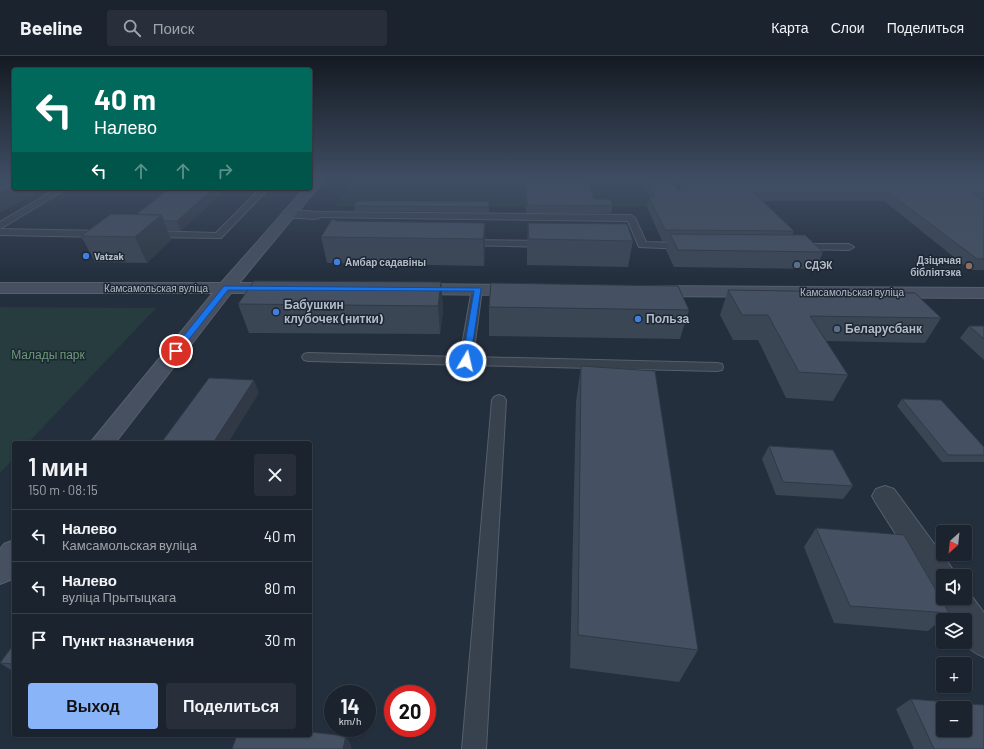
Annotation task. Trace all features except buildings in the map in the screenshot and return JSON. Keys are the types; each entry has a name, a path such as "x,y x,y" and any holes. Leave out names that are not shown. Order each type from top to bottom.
{"main road":[{"path":"104,441 226,288 291,211"},
{"name":"Камсамольская вуліца","path":"0,288 292,288"},
{"path":"393,289 540,290"},
{"name":"Камсамольская вуліца","path":"635,290 983,293"},
{"path":"0,571 12,556"}],"street":[{"path":"289,214 314,215"},
{"path":"885,496 936,571"},
{"path":"960,605 984,640"}],"lane":[{"path":"0,226 25,211"},
{"path":"140,234 218,236 242,211"},
{"path":"314,215 631,218 638,245 698,246"},
{"path":"0,232 117,234"},
{"path":"454,243 556,244"},
{"path":"786,246 849,247"},
{"path":"466,361 478,289"},
{"path":"308,357 717,367"},
{"path":"474,749 499,400"}],"green space":[{"name":"Малады парк","path":"0,307 156,308 30,441 12,441 12,460 0,473"}],"place":[{"name":"Vatzak","path":"86,256"},
{"name":"Амбар садавіны","path":"337,262"},
{"name":"СДЭК","path":"797,265"},
{"name":"Дзіцячая бібліятэка","path":"969,266"},
{"name":"Бабушкин клубочек (нитки)","path":"276,312"},
{"name":"Польза","path":"638,319"},
{"name":"Беларусбанк","path":"837,329"}],"route":[{"path":"176,351 226,288 478,289 466,361"}]}
